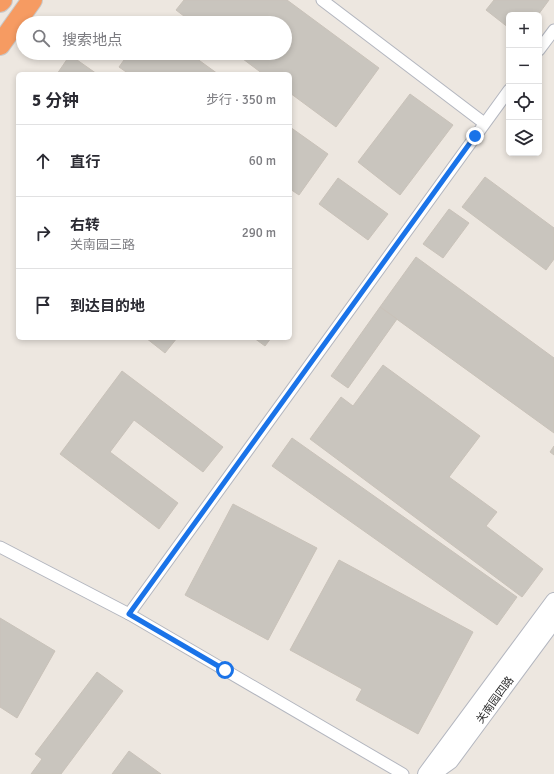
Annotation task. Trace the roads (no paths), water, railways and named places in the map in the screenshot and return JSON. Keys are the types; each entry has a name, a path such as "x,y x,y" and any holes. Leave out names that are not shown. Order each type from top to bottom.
{"highway":[{"path":"22,16 32,0"},
{"path":"0,53 16,26"}],"street":[{"path":"322,0 484,123"},
{"path":"540,48 554,30"},
{"path":"129,614 506,94"},
{"path":"0,547 129,614 403,774"},
{"path":"426,774 554,601"},
{"name":"关南园四路","path":"432,774 450,761 554,620"}]}
